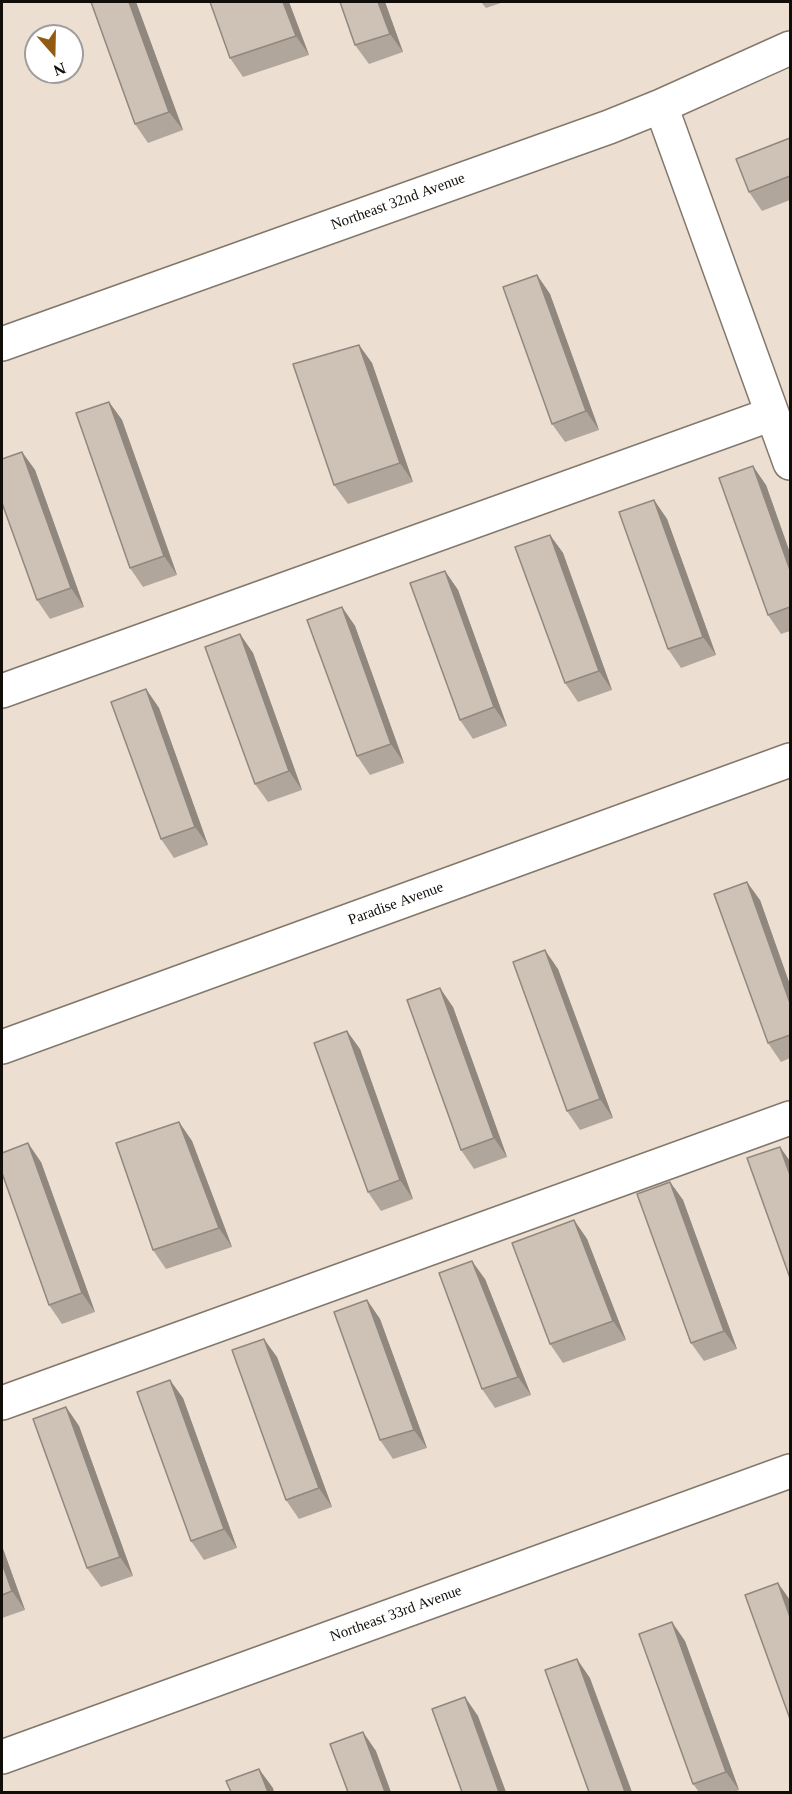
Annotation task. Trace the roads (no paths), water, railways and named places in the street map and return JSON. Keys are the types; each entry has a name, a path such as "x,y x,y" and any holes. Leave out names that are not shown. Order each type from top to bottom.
{"street":[{"name":"Northeast 32nd Avenue","path":"2,344 609,127 790,48"},
{"path":"661,106 790,463"},
{"path":"2,691 772,414"},
{"name":"Paradise Avenue","path":"2,1047 790,760"},
{"path":"2,1403 790,1118"},
{"name":"Northeast 33rd Avenue","path":"2,1757 790,1471"}]}
